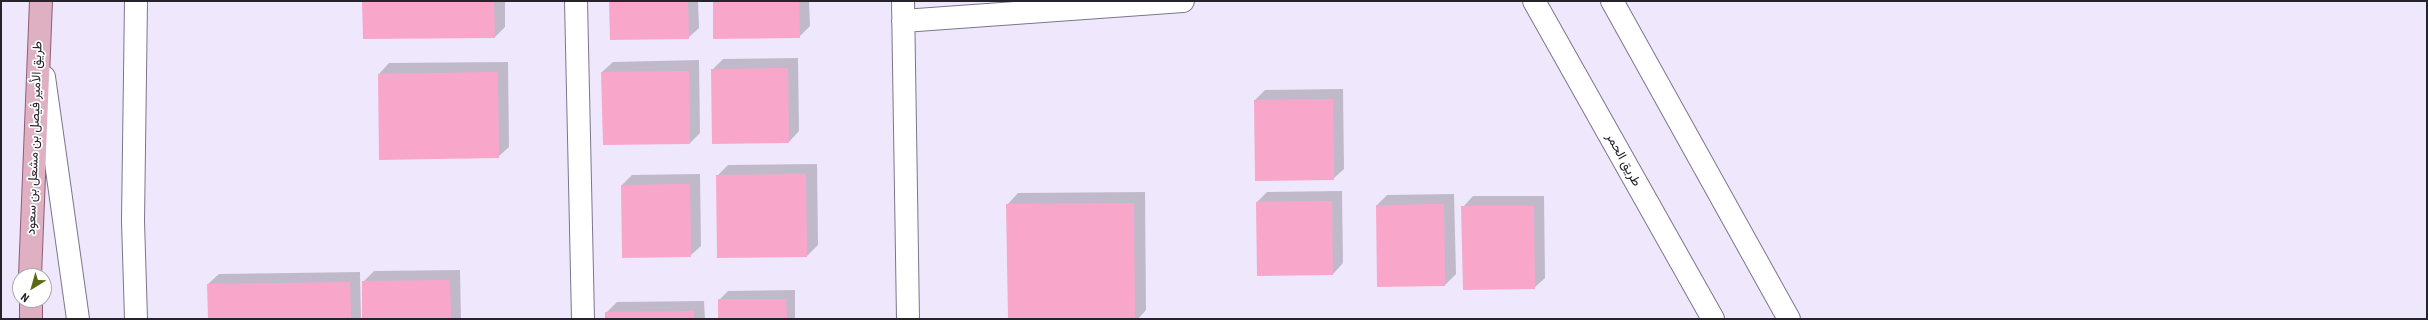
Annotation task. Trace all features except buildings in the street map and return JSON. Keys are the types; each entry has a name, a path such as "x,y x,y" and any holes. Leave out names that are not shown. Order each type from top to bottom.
{"main road":[{"name":"طريق الأمير فيصل بن مشعل بن سعود","path":"30,268 41,1"},
{"path":"39,45 44,1"},
{"path":"31,308 31,319"}],"street":[{"path":"136,1 133,221 136,319"},
{"path":"576,1 583,319"},
{"path":"908,319 903,11 1175,1"},
{"name":"طريق الحمر","path":"1534,1 1713,319"},
{"path":"1612,1 1788,319"},
{"path":"39,45 78,319"}]}
